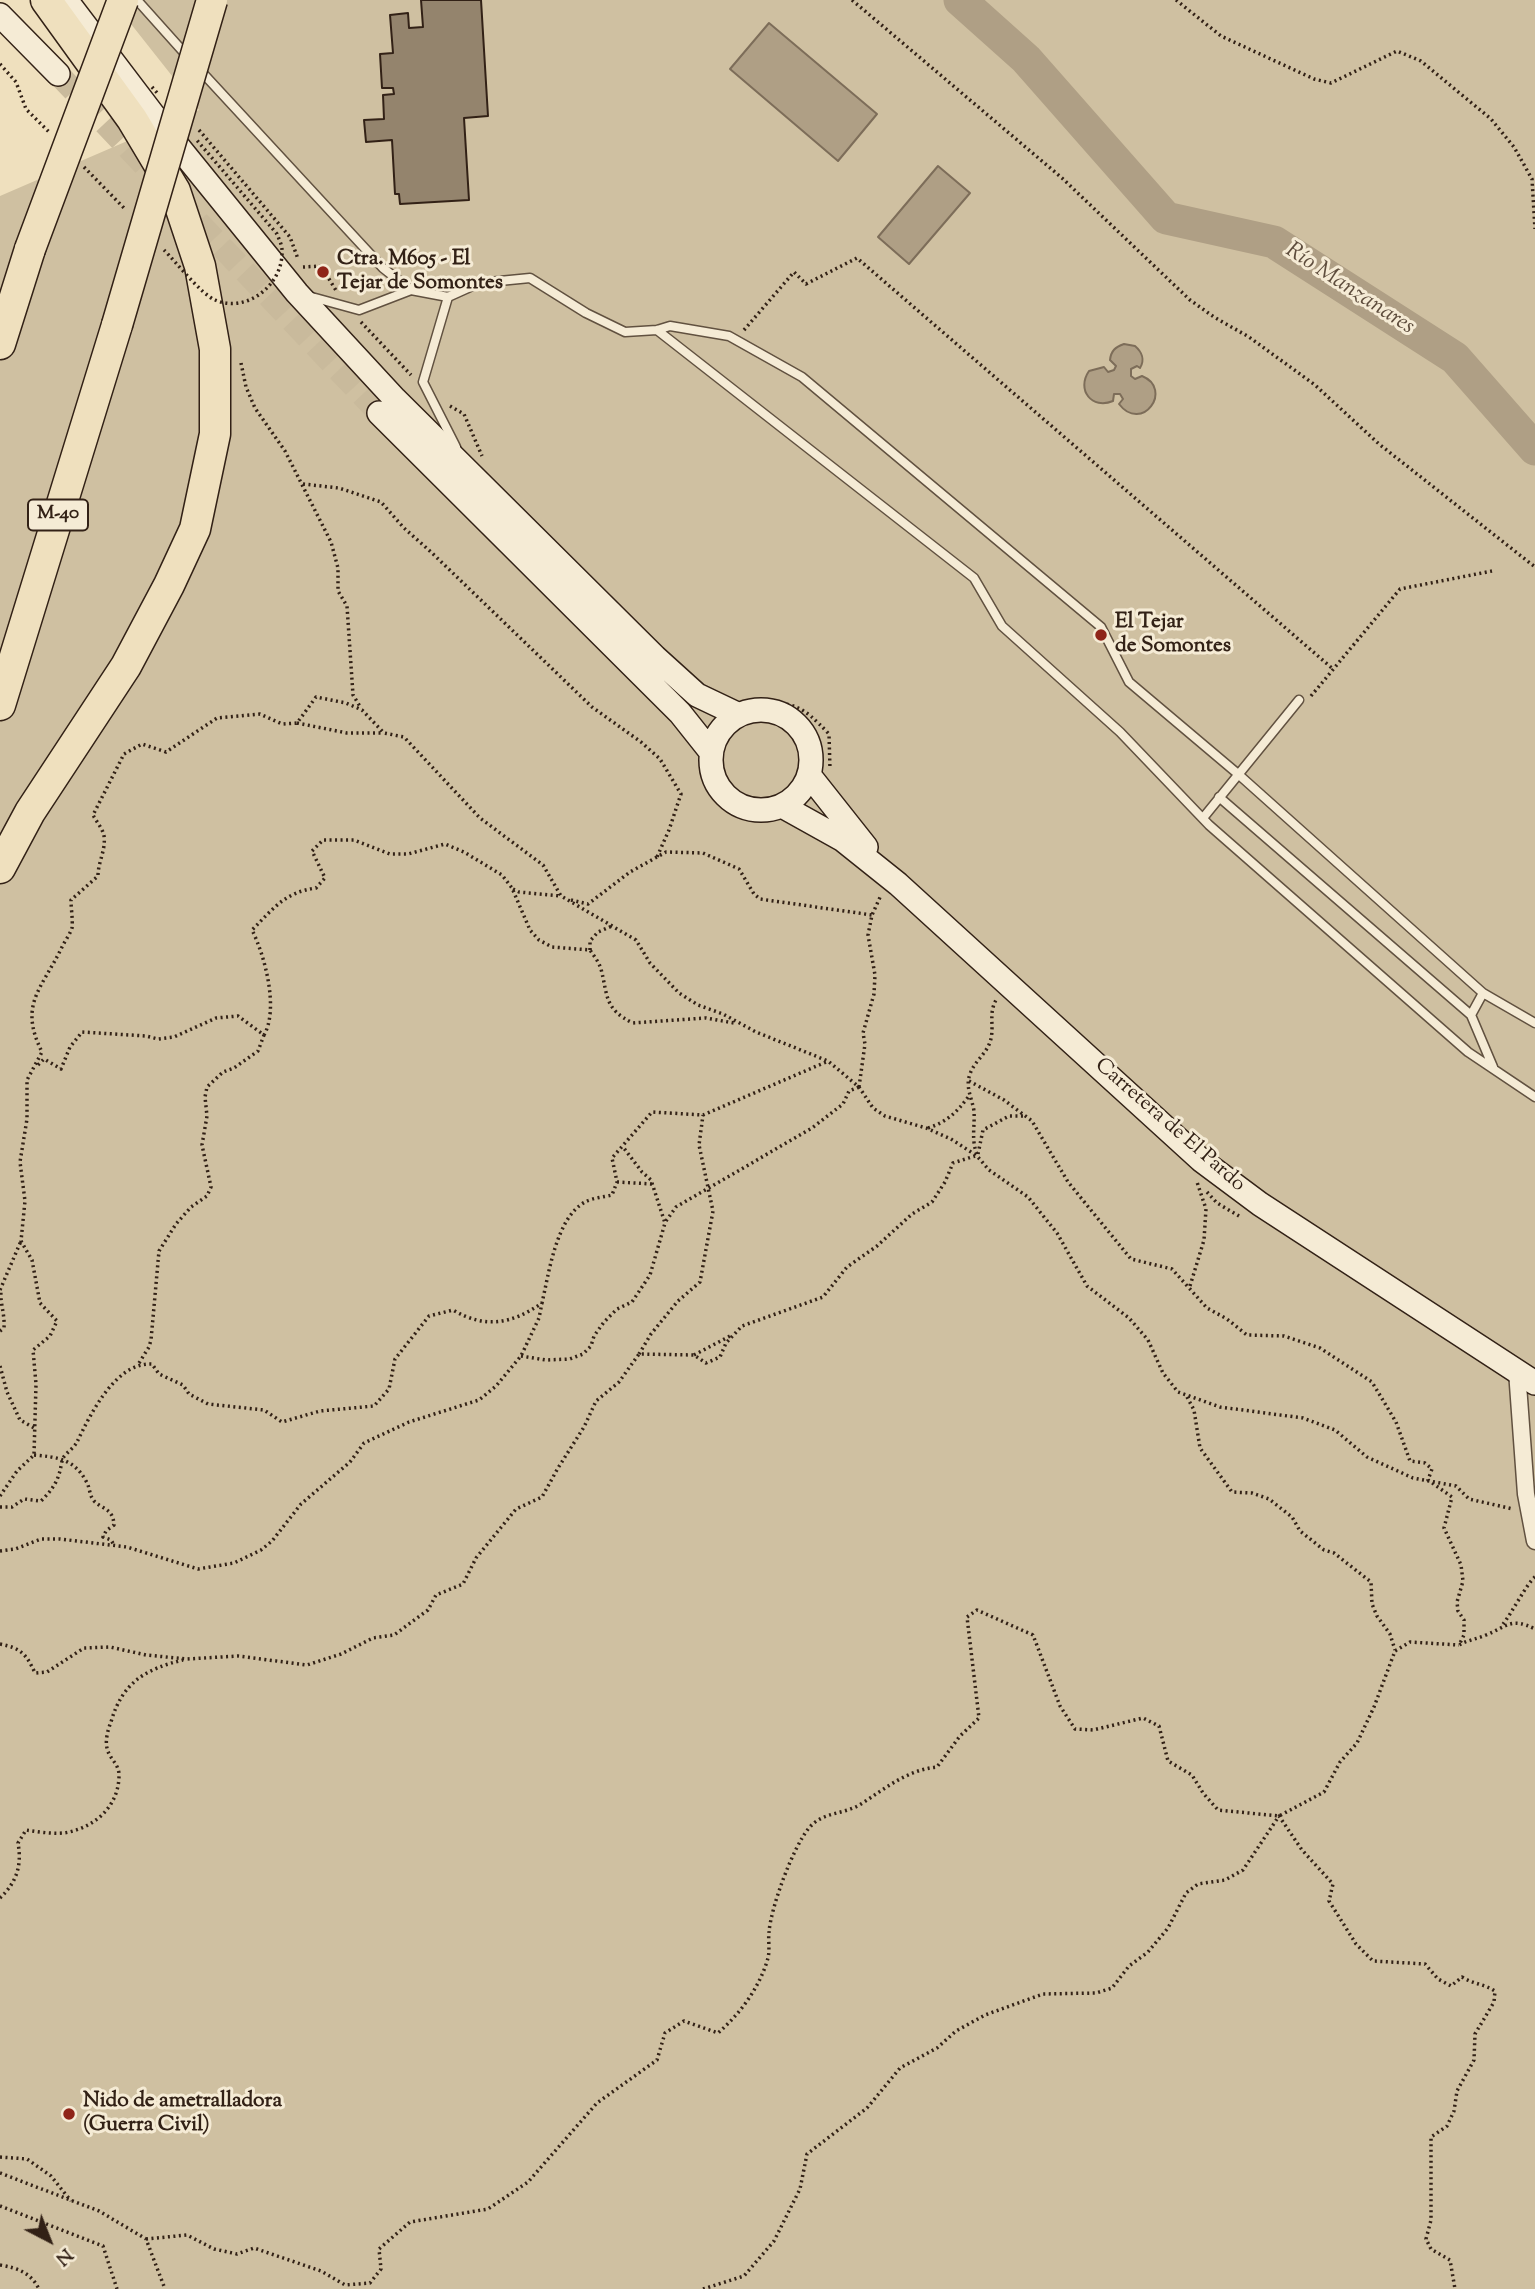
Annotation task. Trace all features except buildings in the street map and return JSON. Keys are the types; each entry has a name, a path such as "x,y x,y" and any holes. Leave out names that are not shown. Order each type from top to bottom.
{"highway":[{"path":"0,868 30,812 126,666 169,585 195,529 215,434 215,349 200,266 175,191 132,118 46,0"},
{"path":"0,344 30,249 123,0"},
{"name":"M-40","path":"0,705 117,325 212,0"}],"street":[{"path":"66,0 164,129 297,293 395,399 474,462 655,657 697,695 745,708 777,712 794,722 806,737 820,778 782,806 765,810 747,809 730,801 718,787 711,770 711,752 722,731 745,708"},
{"path":"0,15 58,74"},
{"path":"379,413 680,713 711,752"},
{"name":"Carretera de El Pardo","path":"820,778 852,831 898,884"},
{"name":"Carretera de El Pardo","path":"782,806 843,841 898,884 1201,1160 1260,1204 1526,1377"},
{"path":"1526,1377 1526,1494 1535,1541"}],"lane":[{"path":"137,0 383,268 411,290 448,297 480,284 530,278 586,313 625,332 657,330 670,326 729,336 802,377 1101,627 1129,682 1238,774 1483,993 1535,1023"},
{"path":"205,75 208,63"},
{"path":"297,293 359,310 411,290"},
{"path":"448,297 423,382 426,392 474,462"},
{"path":"657,330 974,578 1002,626 1120,732 1203,818 1468,1052 1535,1097"},
{"path":"1203,818 1298,700"},
{"path":"1219,797 1471,1015 1493,1067"},
{"path":"1471,1015 1483,993"}],"path":[{"path":"852,0 1062,178 1179,290 1315,385 1379,443 1535,567"},
{"path":"1176,0 1222,36 1314,79 1331,83 1397,51 1421,61 1491,119 1514,147 1532,179 1535,229"},
{"path":"152,88 161,98"},
{"path":"193,122 290,237 300,267 321,266 346,306 426,392 464,414 474,462"},
{"path":"164,250 211,299 224,304 256,298 269,286 279,270 282,249 277,234 188,129"},
{"path":"736,339 794,272 806,284 857,258 1333,669"},
{"path":"241,359 244,379 255,408 276,435 331,542 338,568 338,591 347,606 354,695 362,710 384,733"},
{"path":"303,484 339,488 381,502 404,528 592,707 660,759 681,794 657,857"},
{"path":"1309,699 1400,589 1492,571"},
{"path":"297,723 316,697 346,703 362,710"},
{"path":"745,708 789,703 812,716 829,734 820,778"},
{"path":"0,1331 4,1328 5,1314 0,1303 1,1290 21,1241 25,1201 20,1162 27,1119 27,1080 42,1052 33,1035 31,1010 41,985 72,928 71,900 98,876 104,835 93,815 124,754 142,744 166,752 217,718 260,714 282,724 297,723 347,733 384,733 404,737 480,818 543,865 561,896 636,940 650,963 679,993 698,1005 723,1014 756,1032"},
{"path":"0,1507 12,1507 24,1499 41,1501 50,1493 58,1478 63,1458 76,1444 82,1430 117,1377 139,1363 149,1348 159,1251 176,1224 191,1207 207,1196 211,1187 202,1145 207,1116 207,1087 223,1072 234,1068 258,1051 270,1024 272,1000 259,943 252,930 285,898 299,891 316,888 325,878 312,852 323,840 354,840 390,854 408,854 446,844 502,875 512,888 530,930 539,940 552,947 590,950"},
{"path":"512,888 519,892 561,896 588,904 630,872 666,852 703,853 739,870 760,899 872,915"},
{"path":"859,1087 865,1044 863,1033 874,994 875,975 868,935 880,895 898,884"},
{"path":"612,926 598,932 590,941 590,950 600,967 608,1001 622,1018 633,1023 706,1018 732,1022 828,1061 859,1087 873,1108 886,1116 951,1139 977,1156 989,1170 1028,1197 1057,1233 1087,1286 1129,1318 1147,1340 1163,1373 1178,1392 1220,1407 1304,1418 1335,1430 1367,1457 1413,1478 1456,1486 1469,1499 1529,1511"},
{"path":"977,1156 973,1144 974,1114 968,1081 970,1072 989,1045 994,1003 1010,984"},
{"path":"36,1066 44,1059 61,1069 70,1047 82,1032 158,1039 174,1037 216,1018 238,1016 264,1035"},
{"path":"0,1551 15,1549 41,1539 127,1546 198,1569 234,1563 261,1550 272,1541 301,1504 350,1461 364,1444 409,1422 479,1399 496,1386 521,1356 539,1318 555,1245 564,1224 584,1202 612,1195 617,1182 612,1158 652,1112 703,1115 828,1061"},
{"path":"968,1081 1004,1100 1032,1121 1068,1182 1131,1259 1172,1269 1207,1308 1247,1335 1284,1336 1320,1348 1372,1382 1395,1422 1410,1461 1425,1463 1432,1469 1428,1480"},
{"path":"521,1356 546,1360 570,1359 583,1354 592,1346 594,1336 604,1322 617,1309 632,1303 643,1288 650,1275 665,1223 676,1207 812,1128 843,1104 849,1091 859,1087"},
{"path":"926,1128 942,1124 957,1112 969,1096"},
{"path":"0,1898 8,1890 19,1870 18,1843 26,1830 67,1833 104,1816 115,1797 119,1777 117,1764 107,1748 108,1731 116,1704 126,1689 146,1673 164,1664 187,1659 238,1656 307,1665 341,1654 373,1638 394,1636 428,1610 436,1595 463,1584 476,1558 516,1508 542,1497 584,1427 596,1401 619,1382 651,1334 678,1301 700,1282 713,1211 699,1145 703,1115"},
{"path":"977,1156 983,1130 1009,1116 1025,1116"},
{"path":"623,1147 652,1184 665,1223"},
{"path":"694,1355 706,1363 720,1357 726,1343 742,1326 823,1297 847,1267 877,1246 912,1214 932,1202 953,1163 977,1156"},
{"path":"1190,1287 1204,1240 1206,1209 1196,1180"},
{"path":"617,1182 652,1184"},
{"path":"0,1496 17,1471 34,1455 36,1429 33,1350 50,1336 57,1321 40,1303 32,1260 21,1241"},
{"path":"139,1363 152,1364 159,1374 183,1385 189,1394 208,1404 264,1410 282,1422 320,1411 374,1406 389,1390 395,1359 429,1316 453,1310 468,1319 497,1324 526,1314 542,1303"},
{"path":"639,1354 694,1355 719,1340 734,1335"},
{"path":"0,1366 7,1392 20,1420 36,1429"},
{"path":"703,2289 744,2276 774,2241 800,2189 807,2154 867,2108 900,2068 937,2048 956,2031 997,2010 1043,1994 1096,1993 1112,1988 1129,1966 1149,1952 1168,1928 1185,1893 1198,1884 1225,1880 1243,1870 1279,1816 1324,1792 1340,1762 1363,1731 1395,1651 1390,1634 1372,1604 1371,1582 1300,1531 1292,1517 1269,1499 1252,1493 1232,1492 1200,1448 1194,1410 1186,1395"},
{"path":"34,1455 63,1458 77,1467 88,1483 96,1504 112,1515 114,1525 103,1537 111,1540 114,1545"},
{"path":"1428,1480 1452,1497 1444,1528 1461,1565 1463,1581 1457,1602 1458,1611 1464,1620 1464,1635 1459,1645"},
{"path":"1502,1626 1535,1577"},
{"path":"0,2173 99,2211 146,2239 187,2235 214,2249 237,2254 254,2248 321,2271 345,2285 370,2283 380,2269 379,2249 410,2222 488,2209 527,2182 597,2103 657,2060 666,2034 684,2021 718,2033 736,2018 756,1985 768,1957 769,1930 786,1871 808,1828 824,1815 858,1806 918,1769 937,1767 960,1736 979,1718 967,1617 977,1610 1033,1635 1060,1706 1075,1729 1093,1730 1143,1718 1159,1726 1168,1761 1192,1775 1218,1810 1279,1816"},
{"path":"1395,1651 1410,1642 1459,1645 1485,1636 1502,1626 1522,1622 1535,1629"},
{"path":"0,1644 17,1648 30,1662 35,1673 47,1672 84,1648 110,1647 146,1655 187,1659"},
{"path":"1279,1816 1302,1850 1333,1884 1329,1901 1356,1944 1373,1961 1425,1964 1438,1979 1451,1986 1462,1977 1473,1984 1495,1991 1494,2002 1475,2034 1474,2060 1457,2091 1454,2111 1447,2126 1431,2137 1431,2220 1426,2239 1431,2249 1450,2260 1455,2289"},
{"path":"0,2157 27,2159 51,2176 71,2201"},
{"path":"0,2206 103,2246 117,2289"},
{"path":"146,2239 165,2289"},
{"path":"0,2265 16,2267 34,2278 39,2289"},
{"path":"729,2281 730,2289"}],"shaded area":[{"path":"112,0 1535,0 1535,2289 0,2289 0,196 199,110"},
{"path":"769,23 877,114 838,161 730,69"},
{"path":"938,166 970,193 909,264 878,237"},
{"path":"1124,344 1135,346 1142,356 1140,368 1137,366 1131,369 1131,376 1135,379 1142,376 1151,382 1155,390 1151,406 1145,412 1137,414 1128,412 1119,404 1123,399 1120,394 1114,394 1113,401 1099,403 1085,391 1085,378 1089,371 1104,367 1108,372 1114,370 1116,366 1110,360 1111,354"}],"waterway":[{"name":"Río Manzanares","path":"960,0 1026,59 1166,218 1274,242 1455,358 1535,449"}],"tunnel":[{"path":"58,74 379,413"}],"place":[{"name":"Ctra. M605 - El Tejar de Somontes","path":"323,272"},
{"name":"El Tejar de Somontes","path":"1101,635"},
{"name":"Nido de ametralladora (Guerra Civil)","path":"69,2114"}]}
